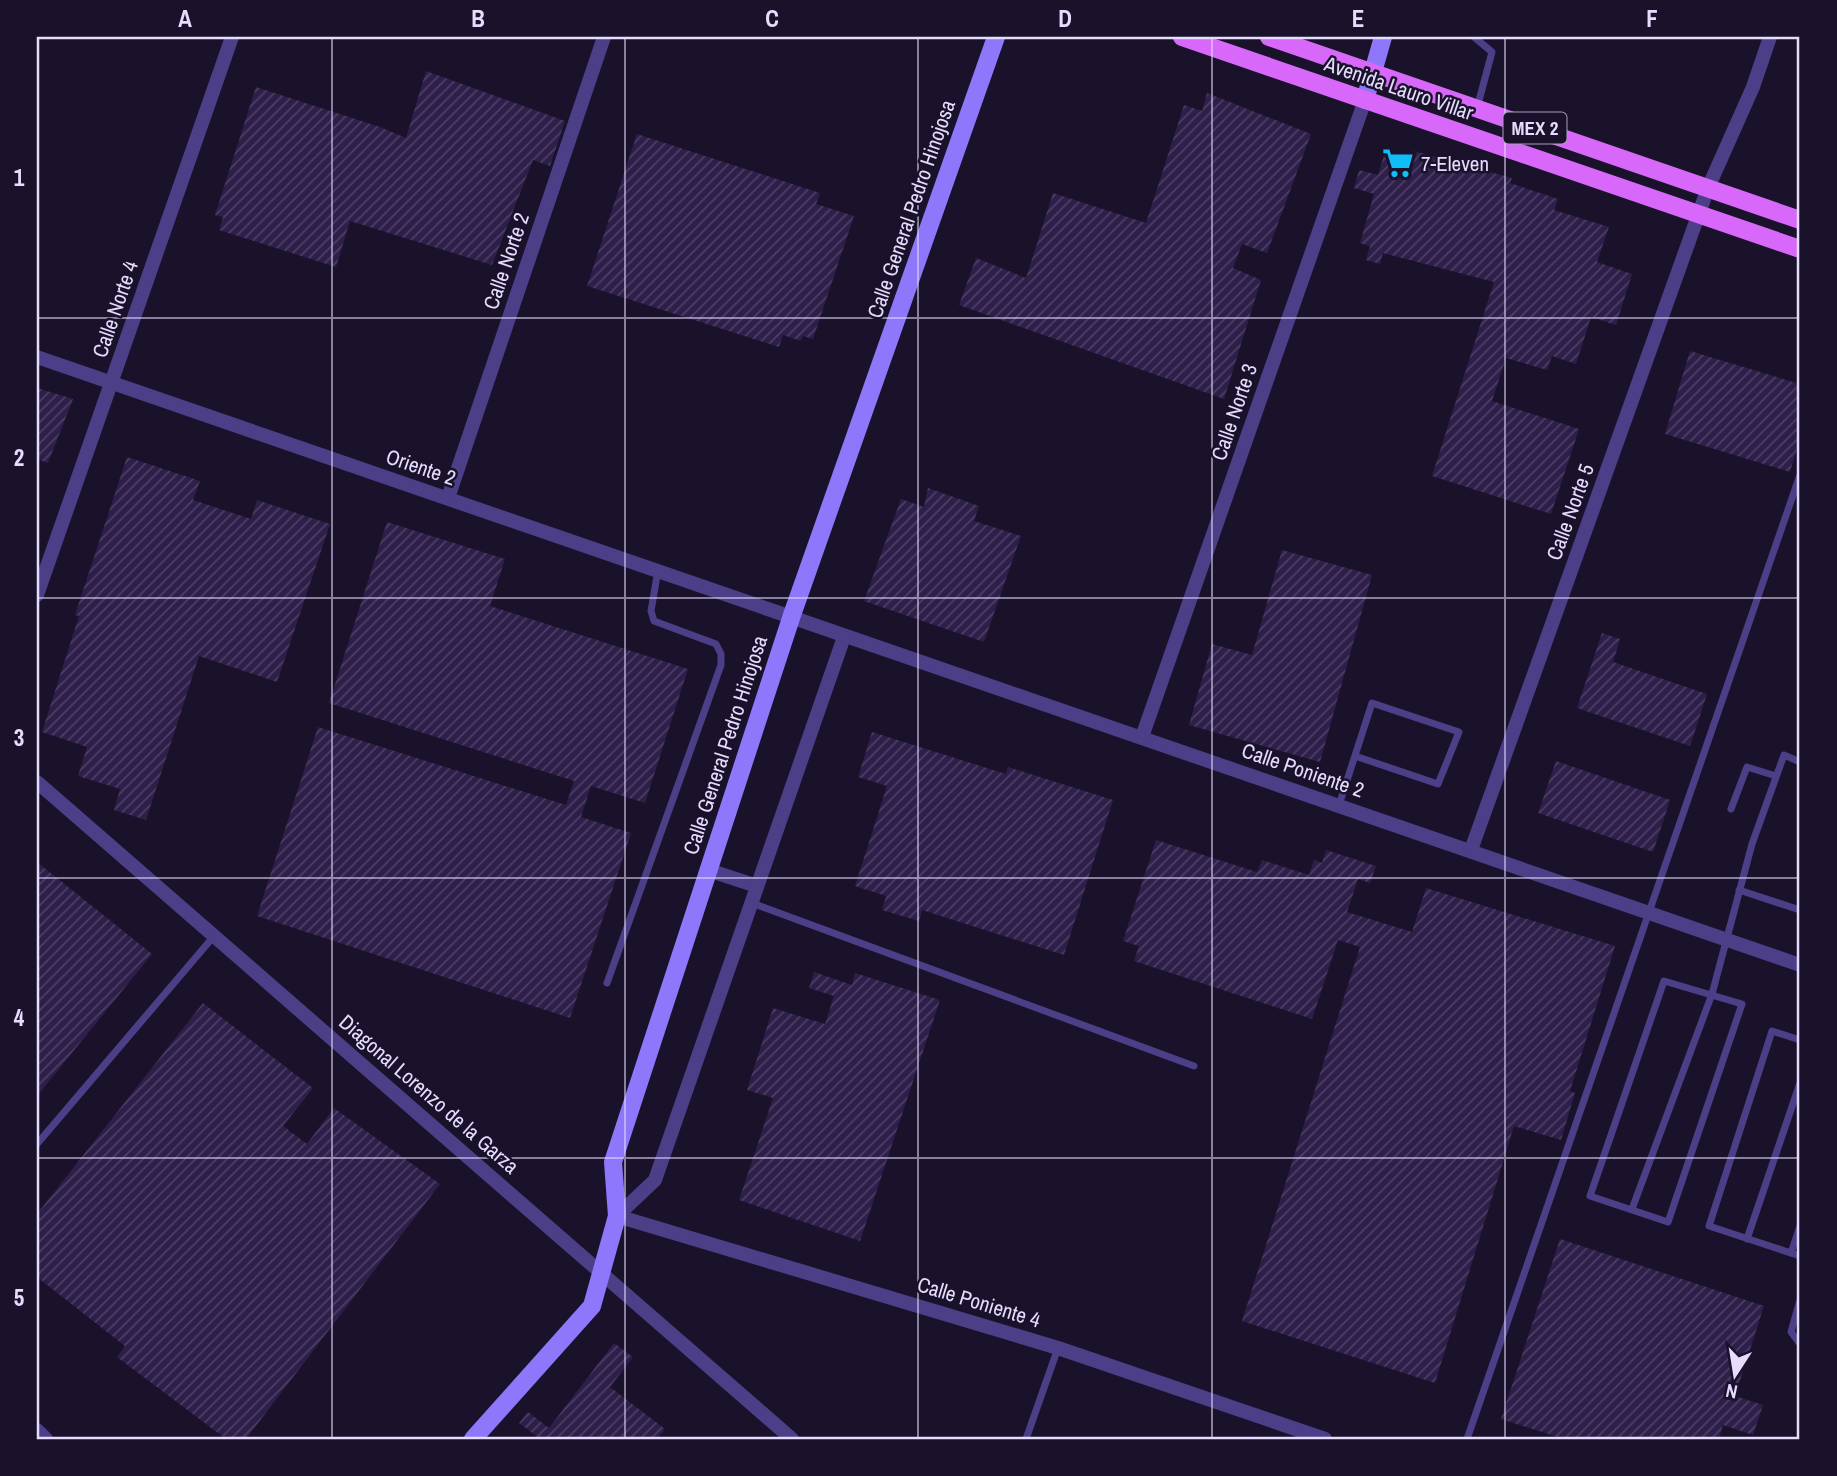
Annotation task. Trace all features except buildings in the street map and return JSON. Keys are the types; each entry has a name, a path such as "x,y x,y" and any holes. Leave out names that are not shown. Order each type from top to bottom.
{"main road":[{"name":"Avenida Lauro Villar","path":"1182,37 1800,249"},
{"name":"Avenida Lauro Villar","path":"1269,37 1800,220"}],"street":[{"name":"Calle Norte 4","path":"37,595 233,37"},
{"name":"Calle Norte 2","path":"448,498 604,37"},
{"name":"Calle General Pedro Hinojosa","path":"473,1439 592,1306 604,1273 617,1216 613,1162 792,615 996,37"},
{"path":"1365,100 1383,37"},
{"name":"Calle Norte 5","path":"1471,850 1708,188 1753,87 1770,37"},
{"name":"Calle Norte 3","path":"1142,737 1365,100"},
{"name":"Oriente 2","path":"37,357 792,615"},
{"name":"Calle Poniente 2","path":"792,615 844,637 1142,737 1800,965"},
{"path":"617,1216 655,1180 844,637"},
{"name":"Diagonal Lorenzo de la Garza","path":"37,782 792,1439"},
{"path":"708,870 757,886"},
{"name":"Calle Poniente 4","path":"617,1216 1058,1348 1325,1439"}],"lane":[{"path":"1474,37 1492,52 1477,108"},
{"path":"1466,1439 1651,912 1800,475"},
{"path":"607,983 720,665 721,654 716,644 654,621 651,611 658,570"},
{"path":"1339,805 1372,703 1459,732 1438,784 1355,756"},
{"path":"1632,1209 1712,994 1739,890 1776,776 1784,755 1800,762"},
{"path":"1731,809 1747,766 1776,776"},
{"path":"1739,890 1800,910"},
{"path":"751,903 1195,1066"},
{"path":"37,1144 214,936"},
{"path":"1664,981 1712,994 1742,1004 1668,1222 1590,1196 1664,981"},
{"path":"1800,1040 1772,1031 1709,1226 1800,1256"},
{"path":"1747,1238 1800,1083"},
{"path":"1791,1253 1800,1226"},
{"path":"1800,1300 1791,1332 1800,1344"},
{"path":"1026,1439 1058,1348"}],"place":[{"name":"7-Eleven","path":"1398,163"}]}
